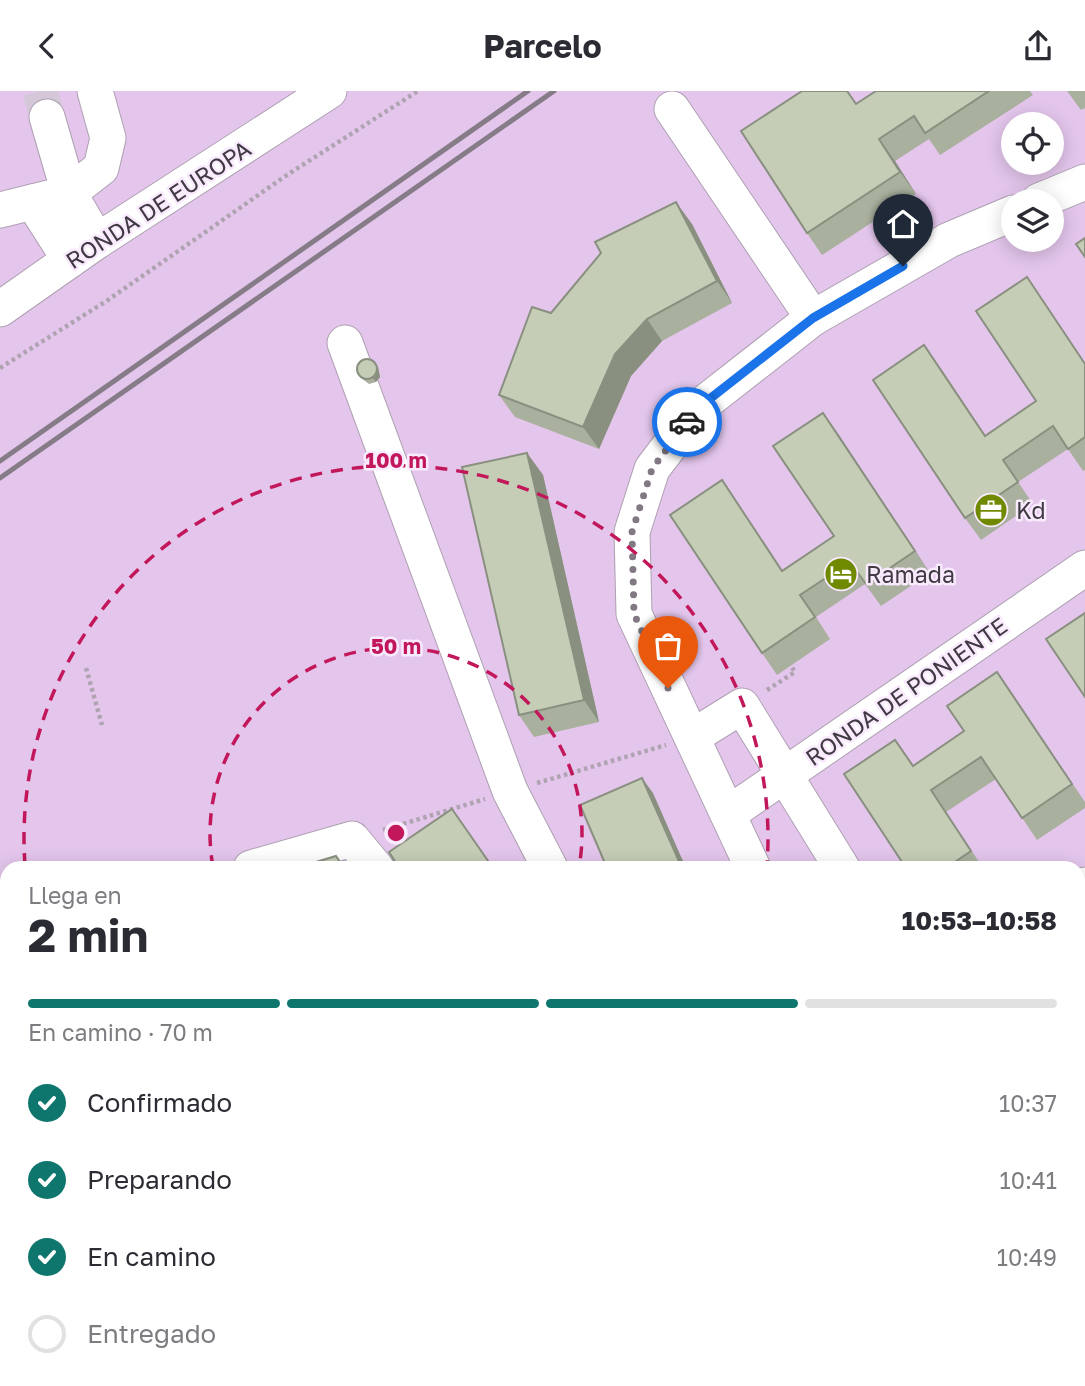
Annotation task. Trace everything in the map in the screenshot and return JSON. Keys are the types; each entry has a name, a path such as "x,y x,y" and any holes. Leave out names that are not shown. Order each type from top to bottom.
{"street":[{"path":"0,210 69,193 101,169 108,138 95,91"},
{"name":"RONDA DE EUROPA","path":"0,309 321,94"},
{"path":"672,109 813,318"},
{"path":"47,117 83,251"},
{"path":"1064,190 1085,181"},
{"path":"33,202 83,251"},
{"path":"750,861 634,614 632,532 652,469 698,408 813,318 948,240 1001,217"},
{"path":"345,343 510,791 546,861"},
{"name":"RONDA DE PONIENTE","path":"728,814 1085,568"},
{"path":"692,737 742,706 838,861"},
{"path":"275,861 352,839 370,861"}],"path":[{"path":"0,368 108,300 287,175 418,91"},
{"path":"742,706 795,672 791,666"},
{"path":"86,669 102,725"}],"shaded area":[{"path":"0,91 1085,91 1085,861 0,861"}],"building":[{"path":"802,91 847,91 856,104 876,91 989,91 925,133 914,116 879,139 900,172 807,233 741,131"},
{"path":"676,202 717,281 647,319 615,354 583,427 499,395 532,307 551,313 601,253 595,242"},
{"path":"1085,238 1085,257 1076,244"},
{"path":"1027,277 1085,364 1085,437 1068,449 1053,426 1003,460 1018,482 965,518 873,380 924,345 985,436 1036,401 976,311"},
{"path":"367,359 374,362 377,369 374,376 367,379 360,376 357,369 360,362"},
{"path":"823,413 915,551 866,584 850,562 800,595 815,617 762,653 670,515 722,480 782,571 834,536 773,446"},
{"path":"527,453 584,700 519,715 462,467"},
{"path":"1085,613 1085,697 1046,639"},
{"path":"997,672 1072,784 1022,818 981,757 931,790 971,851 956,861 901,861 844,774 895,740 913,766 964,731 947,706"},
{"path":"642,778 679,861 604,861 580,805"},
{"path":"452,809 488,861 395,861 389,852"},
{"path":"336,856 339,861 319,861"}],"tunnel":[{"path":"40,91 47,117"}],"railway":[{"path":"0,461 528,91"},
{"path":"0,478 554,91"}],"way so far":[{"path":"668,688 634,614 632,532 652,469 687,422"}],"place":[{"name":"Kd","path":"991,510"},
{"name":"Ramada","path":"841,574"}],"route":[{"path":"687,422 698,408 813,318 903,266"}]}
